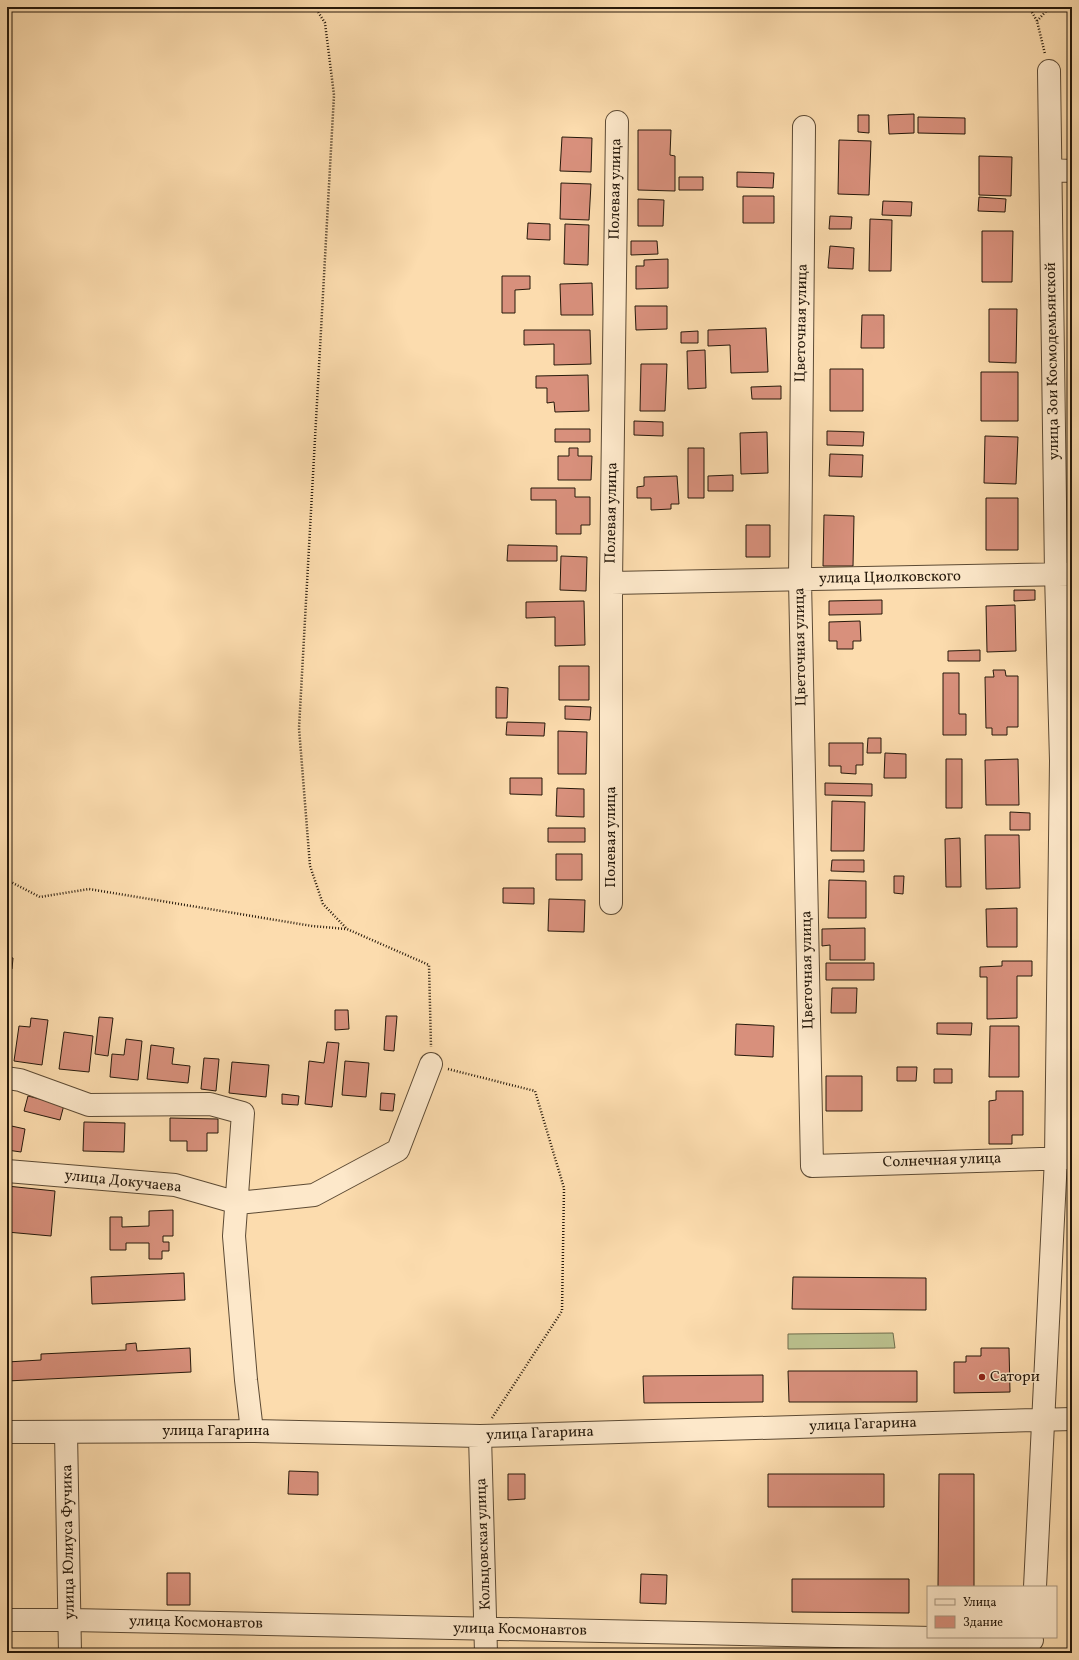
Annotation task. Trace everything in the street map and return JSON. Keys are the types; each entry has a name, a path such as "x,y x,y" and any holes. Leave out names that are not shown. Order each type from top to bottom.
{"street":[{"name":"улица Зои Космодемьянской","path":"1035,1586 1042,1420 1064,1158 1066,761 1062,170 1049,71"},
{"name":"Полевая улица","path":"611,903 611,583 617,122"},
{"name":"Цветочная улица","path":"804,127 800,580 812,1166"},
{"name":"улица Циолковского","path":"611,583 1064,574"},
{"name":"улица Докучаева","path":"7,1171 175,1185 238,1203 314,1195 398,1150 431,1064"},
{"path":"7,1078 20,1080 89,1105 210,1104 243,1113 238,1203 234,1236 246,1380 252,1431"},
{"name":"Солнечная улица","path":"812,1166 1064,1158"},
{"name":"улица Гагарина","path":"7,1432 252,1431 480,1436 1072,1419"},
{"name":"улица Юлиуса Фучика","path":"66,1432 71,1620 70,1653"},
{"name":"Кольцовская улица","path":"480,1436 487,1629 486,1653"},
{"name":"улица Космонавтов","path":"7,1620 487,1629 1032,1643"}],"path":[{"path":"315,7 325,24 334,95 299,728 310,866 323,904 347,928 429,965 431,1064 535,1091 564,1188 562,1311 480,1436"},
{"path":"1029,7 1037,21 1049,71"},
{"path":"1037,21 1050,7"},
{"path":"7,880 40,897 89,889 312,926 347,928"}],"green space":[{"path":"893,1333 895,1348 788,1349 788,1334"}],"building":[{"path":"914,114 914,133 889,134 888,115"},
{"path":"858,115 869,115 869,133 858,132"},
{"path":"918,117 965,118 965,134 918,133"},
{"path":"638,130 671,130 670,155 675,156 675,191 638,190"},
{"path":"562,137 592,138 591,172 560,171"},
{"path":"839,140 871,141 869,195 838,194"},
{"path":"979,156 1012,157 1011,196 979,195"},
{"path":"737,172 774,173 773,188 737,187"},
{"path":"679,177 703,177 703,190 679,190"},
{"path":"561,183 591,184 589,220 560,219"},
{"path":"743,196 774,196 774,223 743,223"},
{"path":"979,197 1006,199 1005,212 978,211"},
{"path":"638,199 664,200 663,226 638,226"},
{"path":"883,201 912,202 911,216 882,215"},
{"path":"830,216 852,217 851,229 829,229"},
{"path":"870,219 892,220 891,271 869,271"},
{"path":"528,223 550,224 550,240 527,239"},
{"path":"565,224 589,225 588,265 564,264"},
{"path":"982,231 1013,231 1012,282 982,282"},
{"path":"631,241 657,241 658,254 631,255"},
{"path":"830,246 854,248 853,269 828,268"},
{"path":"668,259 668,288 636,289 636,266 644,266 644,260"},
{"path":"502,276 530,276 530,289 515,290 515,313 502,313"},
{"path":"592,283 593,315 561,315 560,284"},
{"path":"635,306 667,306 667,329 636,330"},
{"path":"989,309 1017,309 1016,363 989,362"},
{"path":"862,315 884,315 884,348 861,348"},
{"path":"766,328 768,372 731,373 730,345 708,346 708,330"},
{"path":"524,330 590,330 591,364 554,365 554,344 524,345"},
{"path":"698,331 698,343 681,343 681,332"},
{"path":"705,350 706,388 688,389 687,351"},
{"path":"641,364 667,364 665,411 640,411"},
{"path":"830,369 863,369 863,411 830,411"},
{"path":"981,372 1018,372 1018,421 981,421"},
{"path":"588,375 589,411 555,412 554,402 547,403 547,388 536,388 536,376"},
{"path":"781,386 781,399 752,399 751,387"},
{"path":"634,421 663,422 663,436 634,435"},
{"path":"555,429 590,429 590,442 555,442"},
{"path":"827,431 864,432 863,446 827,445"},
{"path":"767,432 768,473 741,474 740,433"},
{"path":"985,436 1018,437 1016,484 984,483"},
{"path":"569,448 578,448 578,456 592,456 591,480 558,480 558,456 569,456"},
{"path":"688,448 704,448 704,498 688,498"},
{"path":"830,454 863,455 862,477 829,476"},
{"path":"733,475 733,491 708,491 708,476"},
{"path":"677,476 679,504 671,504 671,509 651,510 651,498 637,498 637,487 644,486 644,477"},
{"path":"531,488 575,488 575,497 590,497 590,525 581,525 581,534 556,534 556,500 531,500"},
{"path":"986,498 1018,498 1018,550 986,550"},
{"path":"824,515 854,516 853,566 823,566"},
{"path":"746,525 770,525 770,557 746,557"},
{"path":"508,545 557,546 557,561 507,561"},
{"path":"561,556 587,557 586,591 560,590"},
{"path":"1014,590 1035,590 1035,600 1014,601"},
{"path":"882,600 882,614 829,615 829,601"},
{"path":"584,601 585,645 555,646 555,617 526,618 526,602"},
{"path":"1015,605 1016,651 987,652 986,606"},
{"path":"860,621 861,641 853,641 853,649 837,649 837,641 829,641 829,622"},
{"path":"980,650 980,661 948,661 948,651"},
{"path":"559,666 589,666 589,700 559,700"},
{"path":"993,670 1005,670 1006,676 1018,676 1018,727 1007,727 1007,735 992,735 992,728 986,728 985,677 994,677"},
{"path":"943,673 959,673 959,714 966,714 966,735 943,735"},
{"path":"496,687 508,688 507,718 496,718"},
{"path":"565,706 591,707 590,720 565,719"},
{"path":"507,722 545,723 544,736 506,735"},
{"path":"558,731 587,732 586,774 558,774"},
{"path":"868,738 881,738 881,753 867,753"},
{"path":"829,743 863,743 863,765 856,765 856,774 841,773 841,766 829,766"},
{"path":"885,753 906,754 906,778 884,778"},
{"path":"946,759 962,759 962,808 946,808"},
{"path":"1018,759 1019,805 986,805 985,760"},
{"path":"510,778 542,778 542,795 510,794"},
{"path":"825,783 872,784 872,796 825,795"},
{"path":"557,788 584,789 584,817 556,816"},
{"path":"832,801 865,802 864,851 831,851"},
{"path":"1010,812 1030,813 1030,830 1010,830"},
{"path":"548,828 585,828 585,842 548,842"},
{"path":"985,835 1019,835 1020,888 986,889"},
{"path":"960,838 961,887 946,887 945,839"},
{"path":"556,854 582,854 582,880 556,880"},
{"path":"832,860 864,860 864,872 831,871"},
{"path":"894,876 904,876 903,894 894,893"},
{"path":"829,880 866,881 866,918 828,918"},
{"path":"503,888 534,888 534,904 503,903"},
{"path":"549,899 585,900 584,932 548,931"},
{"path":"1017,908 1017,947 987,947 986,909"},
{"path":"865,928 865,960 830,960 830,945 822,946 822,929"},
{"path":"7,957 13,958 12,969 7,968"},
{"path":"1002,961 1032,961 1032,976 1017,976 1017,1018 987,1019 987,977 980,977 980,967 1002,966"},
{"path":"826,963 874,963 874,980 826,980"},
{"path":"832,988 857,988 856,1013 831,1013"},
{"path":"335,1010 348,1010 349,1029 335,1030"},
{"path":"386,1016 397,1016 394,1051 384,1050"},
{"path":"99,1017 113,1018 108,1056 95,1054"},
{"path":"31,1018 48,1020 42,1065 14,1061 19,1026 30,1027"},
{"path":"937,1023 972,1023 971,1035 937,1034"},
{"path":"736,1024 774,1026 773,1057 735,1055"},
{"path":"990,1026 1019,1026 1019,1077 989,1077"},
{"path":"64,1032 93,1036 89,1072 59,1069"},
{"path":"126,1039 142,1041 138,1080 110,1077 112,1054 124,1055"},
{"path":"327,1042 339,1043 332,1107 305,1104 309,1061 324,1063"},
{"path":"151,1045 174,1048 172,1064 190,1066 188,1083 147,1079"},
{"path":"204,1058 219,1059 216,1091 201,1089"},
{"path":"345,1061 369,1063 366,1097 342,1095"},
{"path":"232,1062 269,1065 266,1097 229,1093"},
{"path":"897,1067 917,1067 916,1081 897,1081"},
{"path":"934,1069 952,1069 952,1083 934,1083"},
{"path":"826,1076 862,1076 862,1111 826,1111"},
{"path":"996,1091 1023,1091 1023,1135 1012,1135 1012,1144 989,1144 989,1101 996,1100"},
{"path":"381,1093 395,1094 393,1111 380,1110"},
{"path":"282,1094 299,1096 298,1105 282,1104"},
{"path":"28,1096 64,1105 60,1120 24,1111"},
{"path":"170,1118 218,1119 218,1133 207,1133 207,1151 187,1151 187,1141 170,1141"},
{"path":"84,1122 125,1123 124,1152 83,1151"},
{"path":"7,1125 25,1129 21,1152 7,1150"},
{"path":"7,1186 55,1191 51,1236 7,1232"},
{"path":"173,1210 173,1236 163,1236 163,1242 169,1242 169,1251 162,1251 162,1259 149,1259 149,1243 126,1243 126,1250 110,1250 110,1217 122,1217 122,1227 149,1226 149,1211"},
{"path":"184,1273 185,1300 92,1304 91,1277"},
{"path":"793,1277 926,1278 926,1310 792,1309"},
{"path":"136,1343 137,1351 190,1348 191,1372 7,1381 7,1362 41,1360 41,1354 126,1350 126,1344"},
{"name":"Сатори","path":"981,1348 1009,1348 1010,1392 954,1393 954,1362 966,1362 966,1356 981,1356"},
{"path":"788,1371 917,1371 917,1402 789,1402"},
{"path":"763,1375 763,1402 644,1403 643,1376"},
{"path":"289,1471 318,1472 318,1495 288,1494"},
{"path":"508,1474 525,1474 525,1499 508,1500"},
{"path":"768,1474 884,1474 884,1507 768,1507"},
{"path":"939,1474 974,1474 974,1586 938,1586"},
{"path":"167,1573 190,1573 190,1605 167,1605"},
{"path":"641,1574 667,1575 666,1604 640,1603"},
{"path":"792,1579 909,1579 909,1613 792,1612"}],"place":[{"name":"Сатори","path":"982,1377"}]}
